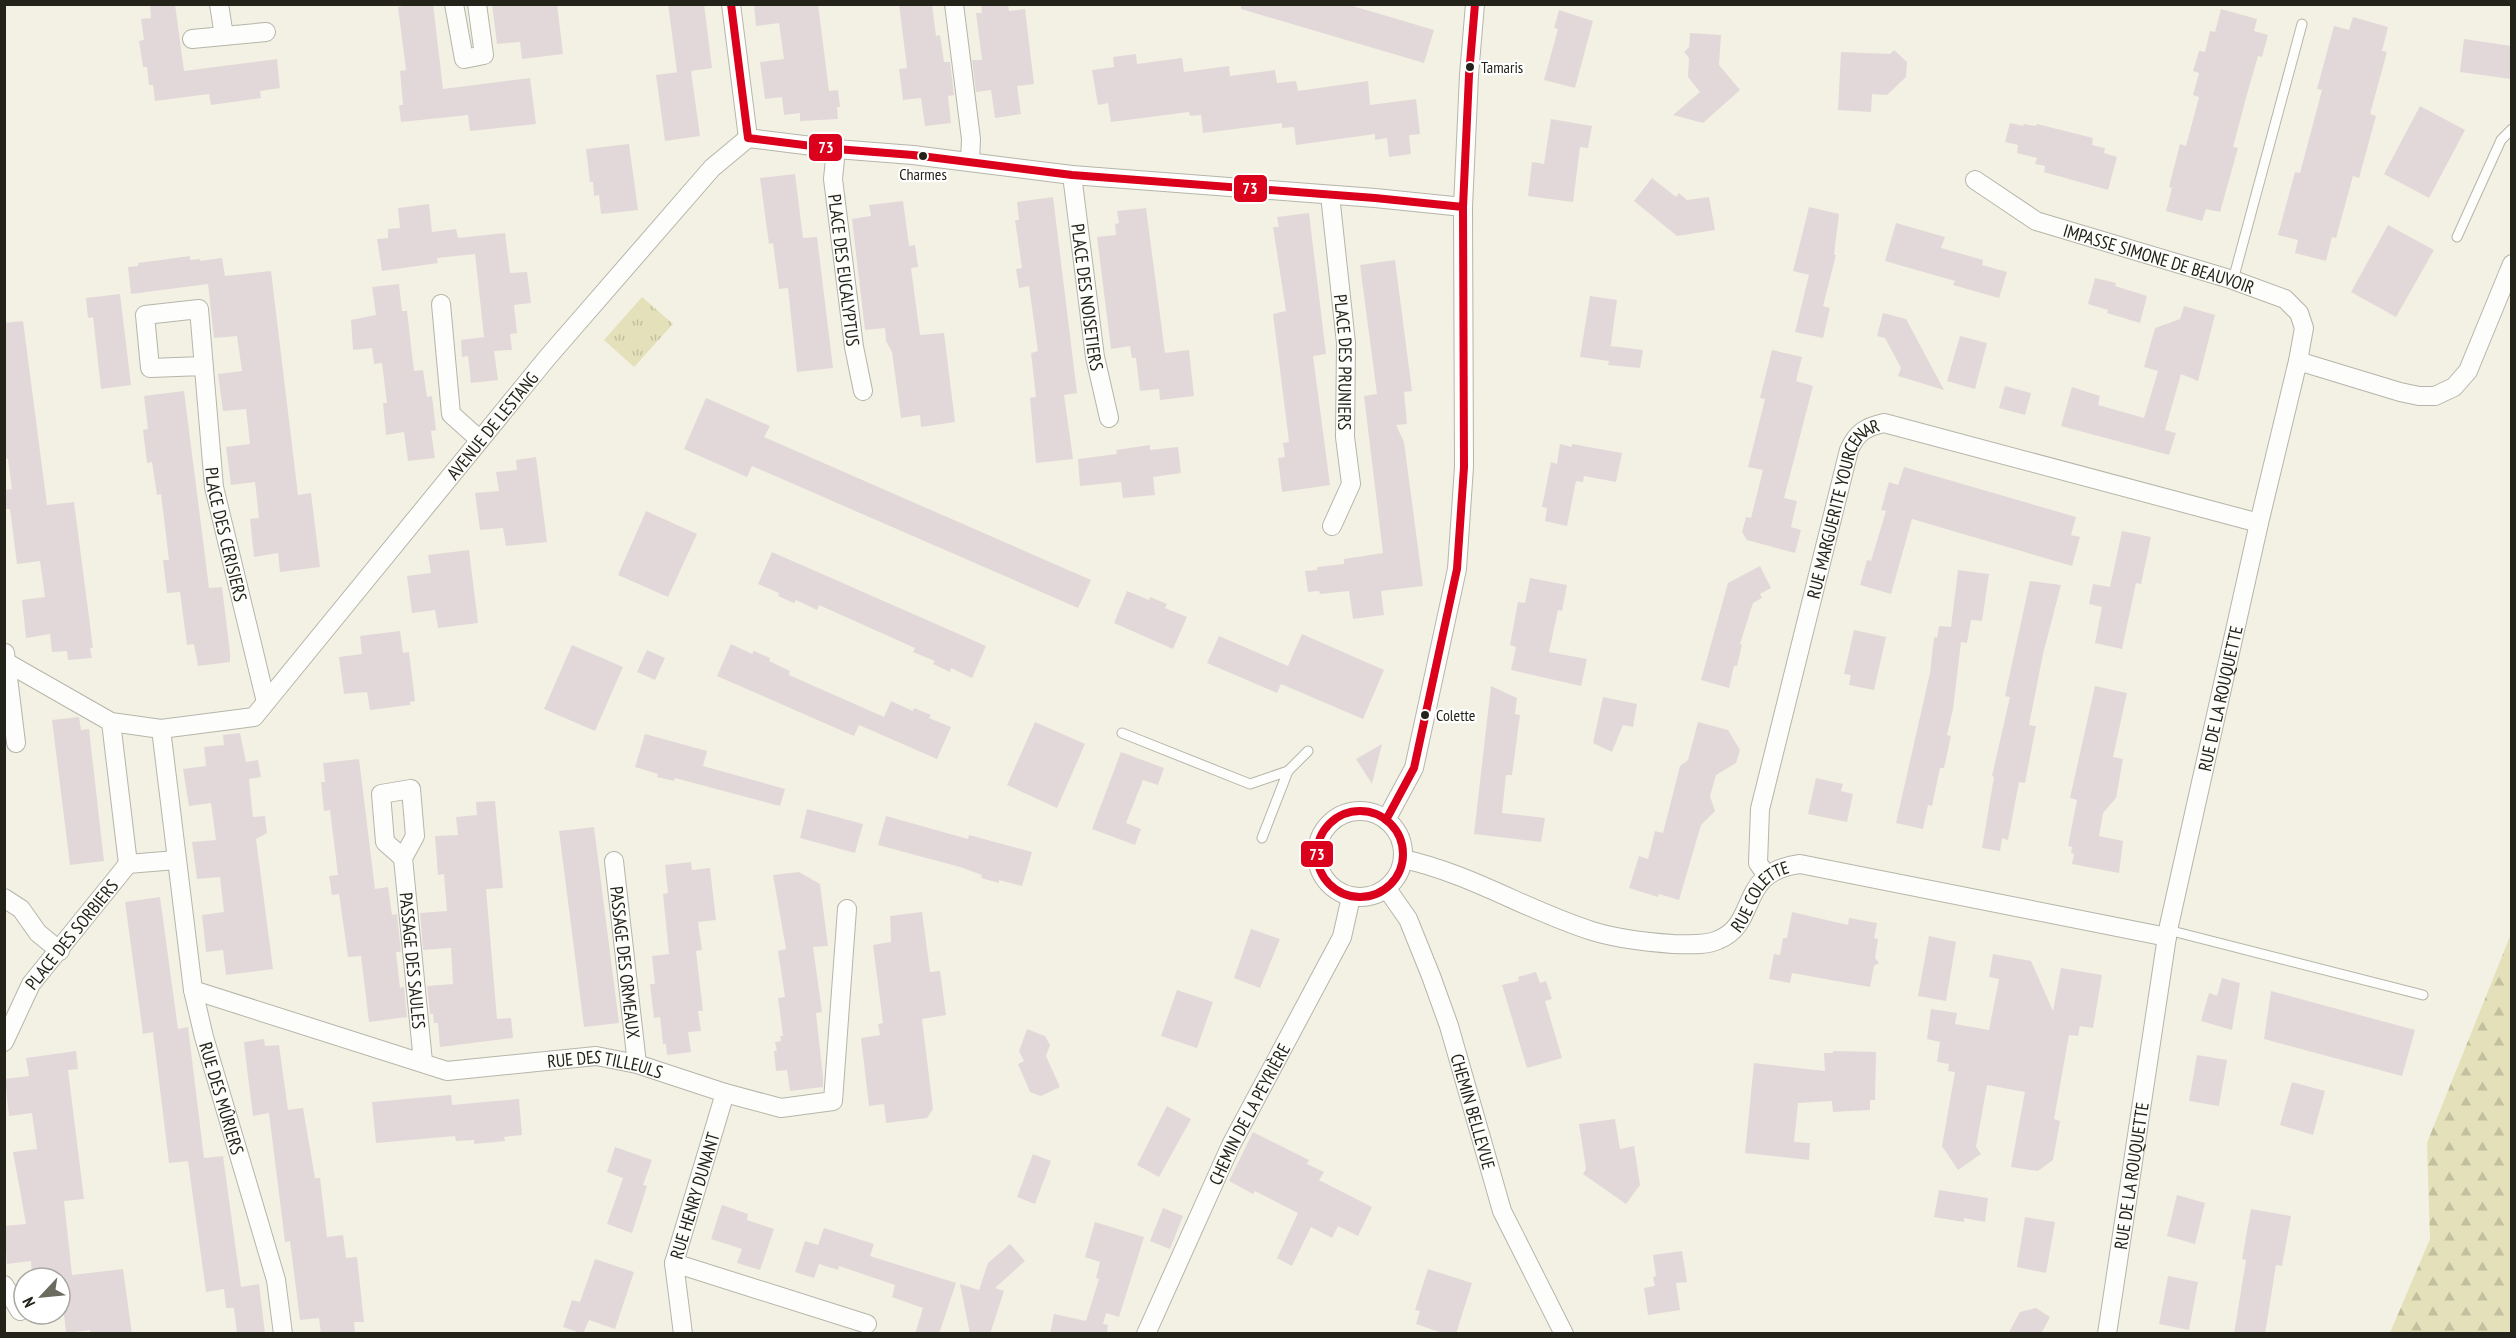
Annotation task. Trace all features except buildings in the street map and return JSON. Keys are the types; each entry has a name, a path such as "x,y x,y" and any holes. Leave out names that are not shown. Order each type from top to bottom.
{"street":[{"path":"219,4 224,36"},
{"path":"454,4 464,59 484,56 477,4"},
{"path":"731,4 748,138 836,149 913,154 1072,175 1463,207"},
{"path":"954,4 971,139 970,162"},
{"path":"1386,820 1414,768 1457,569 1464,467 1463,207 1475,4"},
{"path":"192,39 266,33"},
{"name":"AVENUE DE LESTANG","path":"111,722 161,729 254,717 555,349 712,168 748,138"},
{"name":"PLACE DES EUCALYPTUS","path":"836,149 833,179 854,347 863,391"},
{"name":"PLACE DES NOISETIERS","path":"1072,175 1095,357 1109,418"},
{"name":"IMPASSE SIMONE DE BEAUVOIR","path":"1975,180 2036,221 2233,280 2285,299 2299,313 2304,328 2298,361"},
{"name":"PLACE DES PRUNIERS","path":"1330,195 1346,343 1346,437 1351,484 1332,526"},
{"path":"2298,361 2400,392 2419,396 2435,396 2454,387 2469,371 2511,264"},
{"path":"441,304 451,414 480,440"},
{"name":"RUE DE LA ROUQUETTE","path":"2107,1334 2167,933 2259,523 2298,361"},
{"name":"PLACE DES CERISIERS","path":"203,366 214,487 266,702"},
{"name":"RUE MARGUERITE YOURCENAR","path":"1767,876 1758,863 1760,809 1854,437 1868,427 1884,423 2259,523"},
{"path":"5,658 111,722 128,864 176,860"},
{"path":"5,658 16,744"},
{"name":"RUE DES MÛRIERS","path":"161,729 193,990 204,1037 276,1280 283,1334"},
{"path":"1363,811 1386,820 1400,837 1403,859 1395,881 1387,889 1370,897 1351,897 1328,884 1321,874 1317,861 1317,848 1321,835 1333,820 1350,812 1363,811"},
{"name":"PASSAGE DES SAULES","path":"403,858 423,1062"},
{"name":"RUE COLETTE","path":"1403,859 1443,871 1590,930 1618,938 1694,945 1718,940 1734,930 1745,912 1754,888 1783,866 1800,864 2167,933"},
{"name":"PASSAGE DES ORMEAUX","path":"614,861 636,1064"},
{"name":"PLACE DES SORBIERS","path":"4,1042 31,984 60,951 128,864"},
{"name":"CHEMIN BELLEVUE","path":"1387,889 1408,919 1439,996 1502,1212 1564,1334"},
{"name":"CHEMIN DE LA PEYRIÈRE","path":"1146,1334 1231,1145 1342,937 1351,897"},
{"path":"4,898 21,909 38,933 60,951"},
{"name":"RUE DES TILLEULS","path":"193,990 447,1071 596,1056 636,1064 725,1093 781,1108 833,1101 847,909"},
{"name":"RUE HENRY DUNANT","path":"683,1334 674,1263 725,1093"},
{"path":"674,1263 867,1324"},
{"path":"4,1285 12,1298"}],"lane":[{"path":"2233,280 2302,24"},
{"path":"2457,237 2501,140 2511,129"},
{"path":"1122,733 1250,784 1288,771"},
{"path":"1262,838 1288,771 1308,750"},
{"path":"2167,933 2423,995"}],"green space":[{"path":"642,297 673,324 634,367 604,340"},
{"path":"2511,934 2511,1333 2390,1333 2430,1239 2427,1143"}],"transit line":[{"name":"73","path":"731,4 748,138 836,149 913,155 1072,175 1463,207"},
{"name":"73","path":"1386,820 1414,768 1457,569 1464,467 1463,207 1475,4"},
{"name":"73","path":"1360,811 1384,818 1396,830 1403,854 1396,878 1384,890 1360,897 1336,890 1324,878 1317,854 1324,830 1336,818 1360,811"}],"place":[{"name":"Tamaris","path":"1470,67"},
{"name":"Charmes","path":"923,156"},
{"name":"Colette","path":"1425,715"}]}
